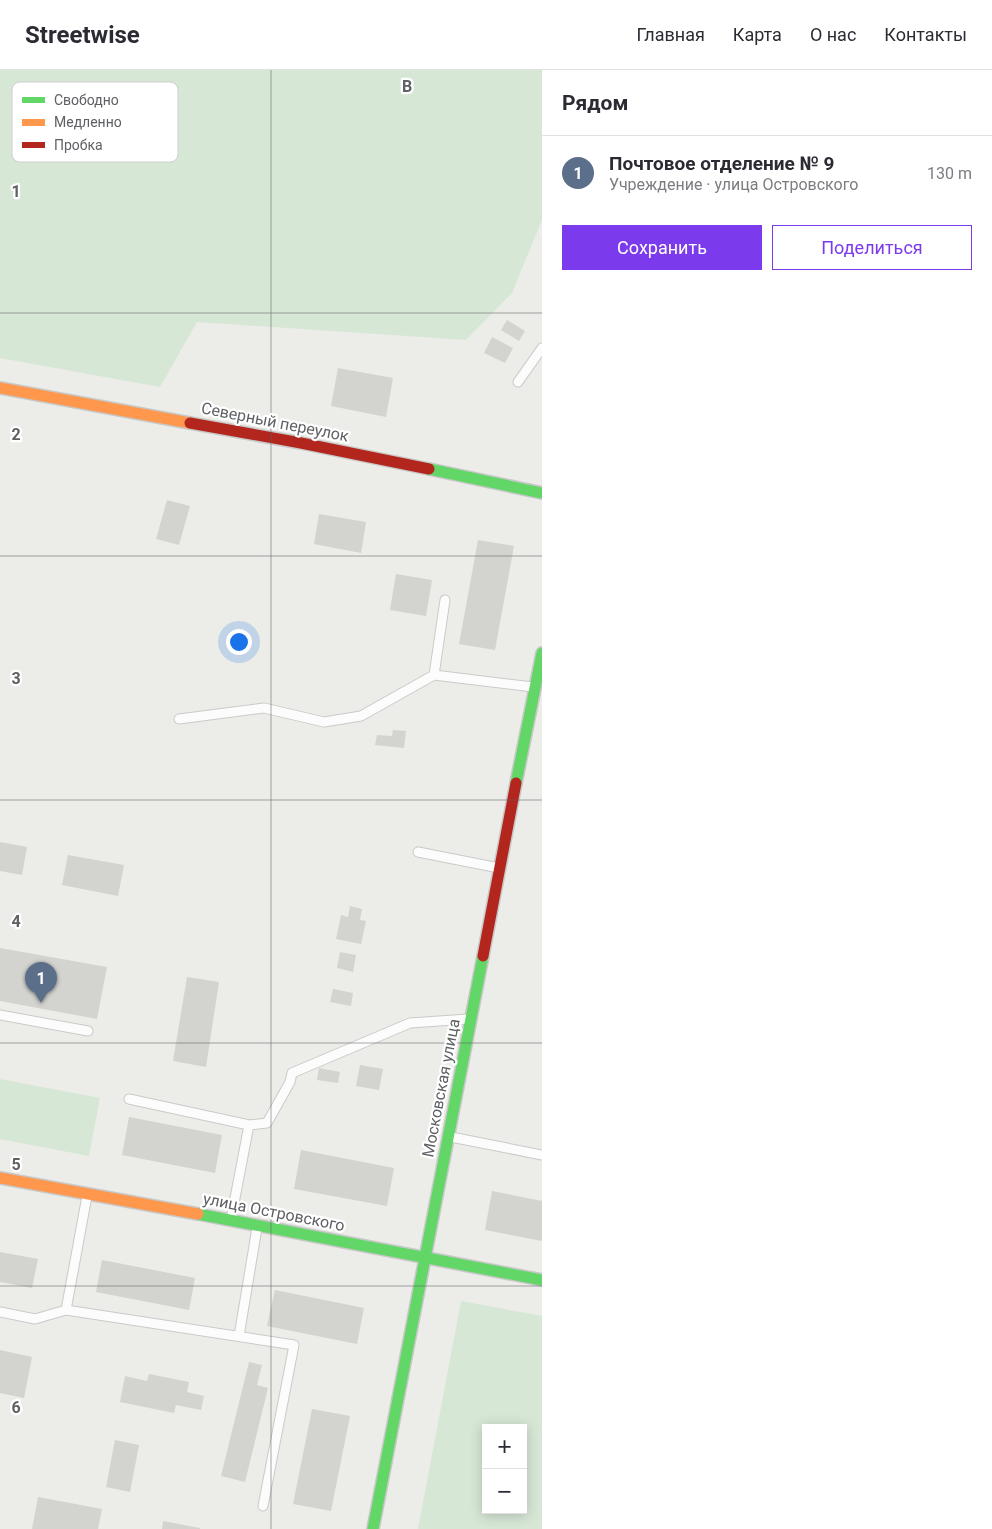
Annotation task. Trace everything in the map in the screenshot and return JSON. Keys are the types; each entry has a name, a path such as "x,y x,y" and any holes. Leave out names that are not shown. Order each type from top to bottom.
{"main road":[{"name":"Северный переулок","path":"0,388 301,443 542,493"},
{"name":"Московская улица","path":"373,1529 500,868 538,687 542,653"},
{"name":"улица Островского","path":"0,1178 258,1225 542,1280"}],"lane":[{"path":"518,382 542,348"},
{"path":"434,675 445,600"},
{"path":"179,719 264,708 324,722 361,716 434,675 538,687"},
{"path":"418,852 500,868"},
{"path":"0,1015 88,1031"},
{"path":"129,1099 249,1125 267,1122 290,1082 292,1072 410,1023 471,1019"},
{"path":"231,1220 249,1125"},
{"path":"449,1137 542,1155"},
{"path":"66,1310 88,1194"},
{"path":"239,1336 258,1225"},
{"path":"0,1312 35,1318 66,1310 294,1345 263,1506"}],"green space":[{"path":"0,70 542,70 542,220 512,293 466,340 197,322 160,387 0,358"},
{"path":"0,1079 100,1098 89,1156 0,1139"},
{"path":"461,1301 542,1316 542,1529 418,1529"}],"building":[{"path":"507,320 525,331 519,341 501,330"},
{"path":"492,337 513,348 505,363 484,353"},
{"path":"338,368 393,378 386,417 331,406"},
{"path":"167,500 190,506 179,545 156,539"},
{"path":"319,514 366,522 361,553 314,544"},
{"path":"478,540 514,546 495,650 459,644"},
{"path":"396,574 432,580 426,616 390,610"},
{"path":"393,730 406,731 404,748 375,745 377,735 392,736"},
{"path":"0,842 27,847 22,875 0,871"},
{"path":"68,855 124,865 118,896 62,885"},
{"path":"350,906 362,909 360,920 366,921 361,944 336,939 341,915 348,917"},
{"path":"0,948 107,967 97,1019 0,1001"},
{"path":"340,952 356,955 353,972 337,968"},
{"path":"187,977 219,982 206,1067 173,1061"},
{"path":"333,989 353,993 351,1006 330,1002"},
{"path":"360,1065 383,1069 379,1090 356,1086"},
{"path":"319,1068 340,1072 338,1083 317,1080"},
{"path":"129,1117 222,1135 215,1173 122,1155"},
{"path":"301,1150 394,1168 387,1206 294,1189"},
{"path":"492,1191 542,1201 542,1241 485,1230"},
{"path":"0,1252 38,1259 32,1288 0,1282"},
{"path":"102,1260 195,1278 189,1310 96,1292"},
{"path":"275,1290 364,1308 357,1344 267,1326"},
{"path":"0,1350 32,1357 24,1398 0,1393"},
{"path":"249,1362 262,1365 257,1385 268,1388 245,1482 221,1476"},
{"path":"149,1374 189,1382 187,1392 204,1396 201,1410 176,1405 174,1413 120,1402 125,1376 147,1381"},
{"path":"312,1409 350,1416 331,1511 293,1504"},
{"path":"115,1440 139,1445 130,1492 106,1487"},
{"path":"38,1497 102,1509 98,1529 32,1529"},
{"path":"163,1521 200,1528 200,1529 162,1529"}],"traffic: fast":[{"path":"429,469 542,493"},
{"path":"516,783 542,653"},
{"path":"373,1529 483,956"},
{"path":"198,1214 542,1280"}],"traffic: slow":[{"path":"0,388 190,423"},
{"path":"0,1178 198,1214"}],"traffic: jam":[{"path":"190,423 429,469"},
{"path":"483,956 516,783"}],"place":[{"name":"Почтовое отделение № 9","path":"41,1003"}]}
